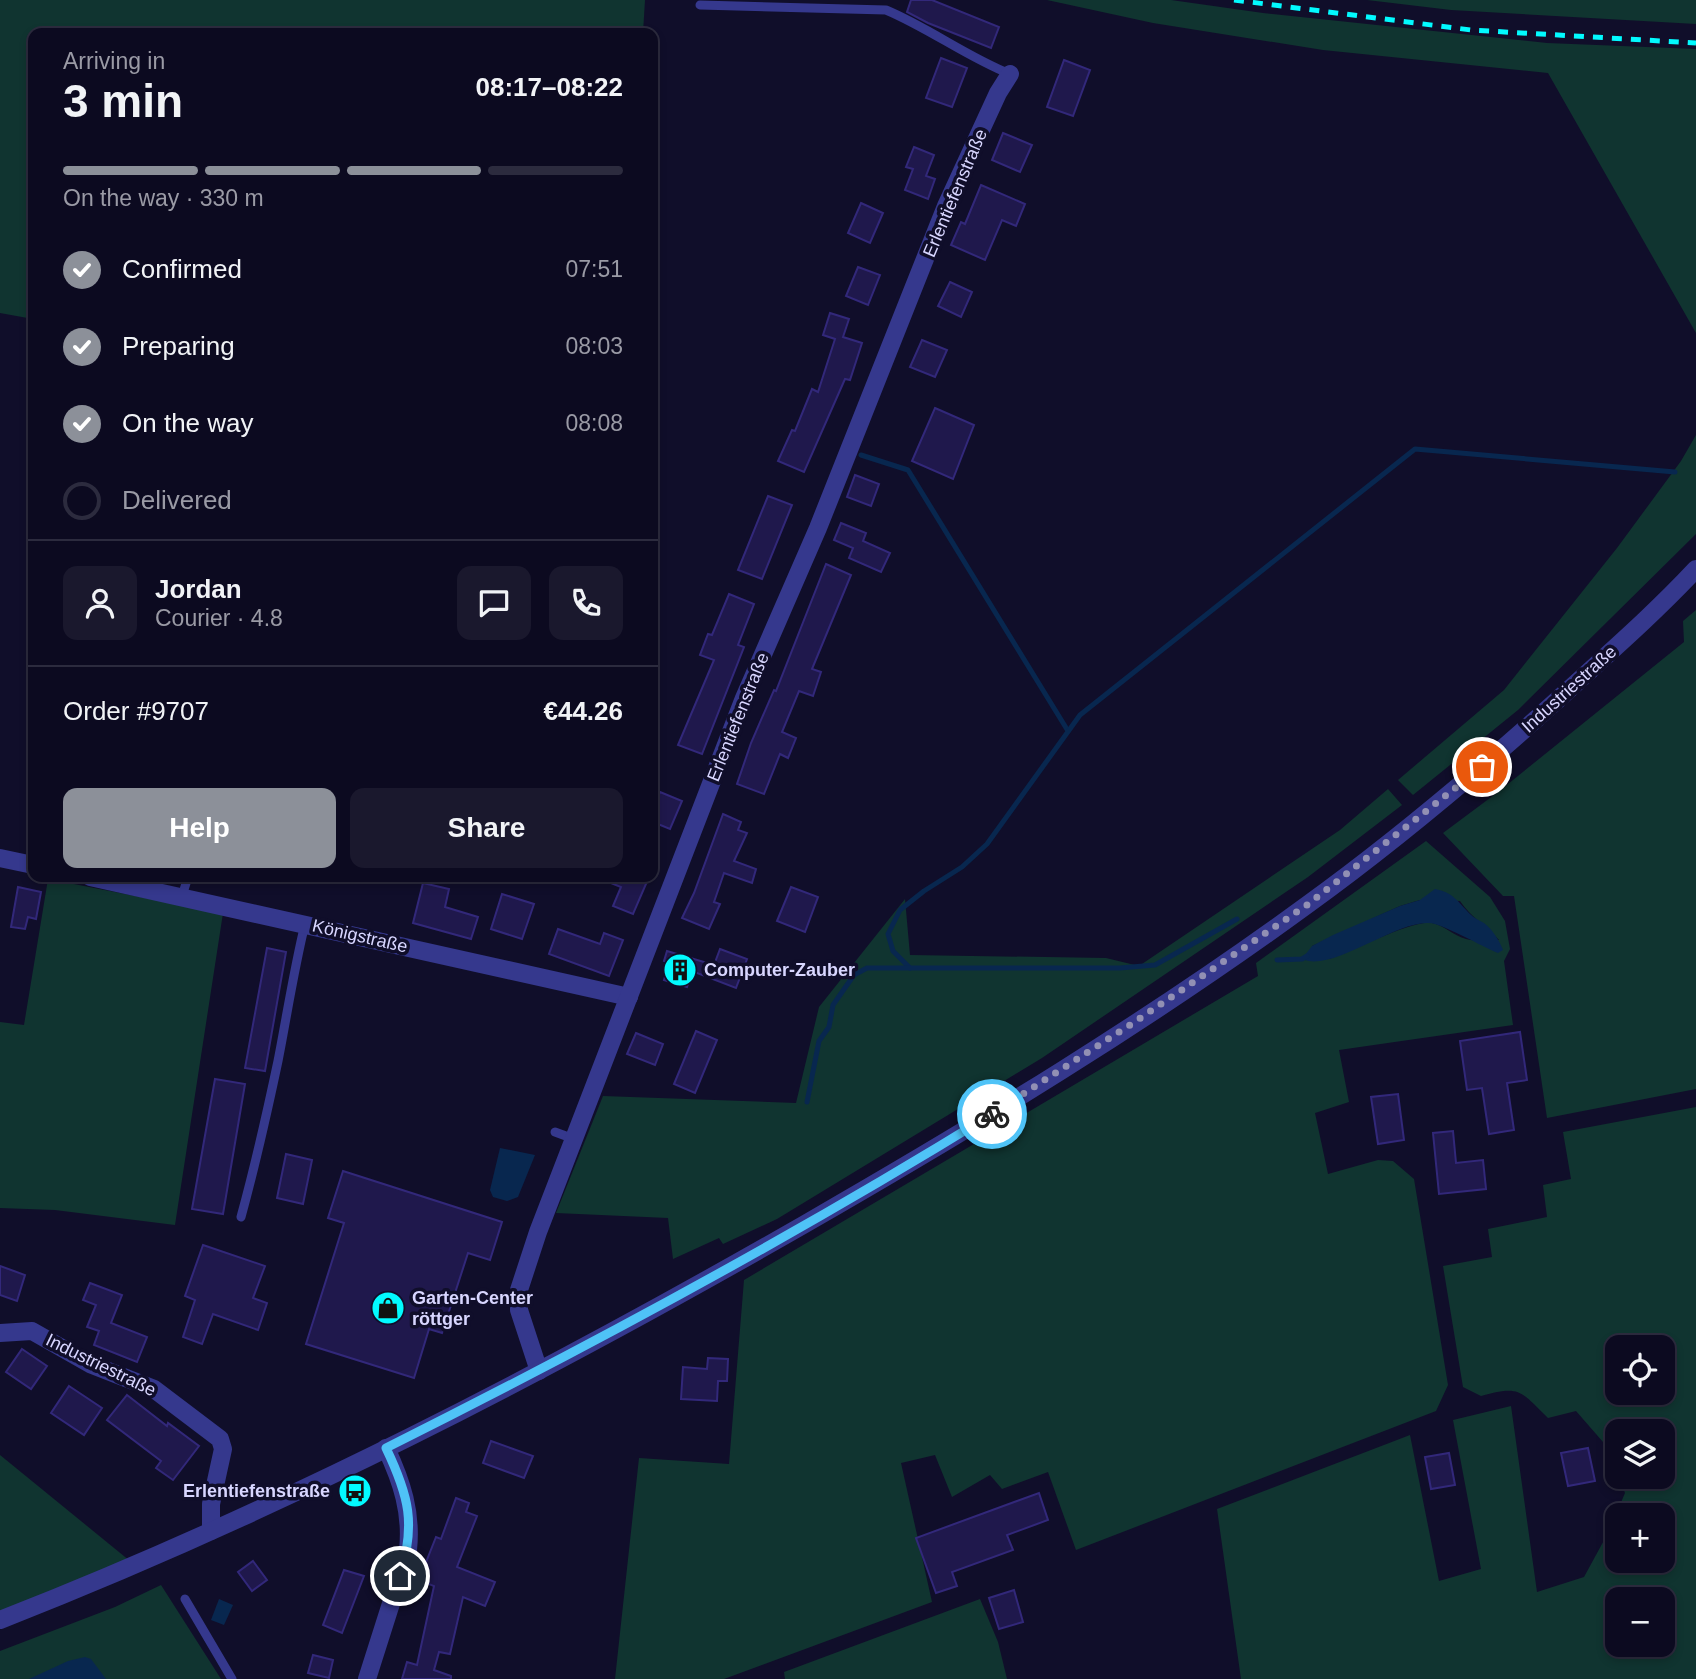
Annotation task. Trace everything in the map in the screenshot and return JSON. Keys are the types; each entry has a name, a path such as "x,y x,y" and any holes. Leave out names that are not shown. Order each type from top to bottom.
{"street":[{"name":"Erlentiefenstraße","path":"539,1371 519,1310 519,1290 538,1232 744,698 818,528 946,206 998,93 1010,74"},
{"name":"Industriestraße","path":"0,1620 211,1531 386,1448 539,1371 738,1262 932,1150 1068,1066 1307,905 1482,767 1696,569"},
{"path":"1679,587 1696,578"},
{"path":"0,858 28,864"},
{"name":"Königstraße","path":"114,882 629,997"},
{"name":"Industriestraße","path":"0,1333 32,1331 90,1364 154,1389 220,1439 223,1449 211,1504 211,1531"},
{"path":"367,1679 408,1550 410,1531 409,1511 401,1483 386,1448"}],"lane":[{"path":"700,5 886,10 911,21 989,66 1010,74"},
{"path":"182,896 186,882"},
{"path":"241,1217 257,1158 305,924"},
{"path":"555,1132 574,1139"},
{"path":"185,1599 232,1679"}],"green space":[{"path":"0,0 645,0 643,28 28,28 28,318 0,313"},
{"path":"1047,0 1171,0 1263,13 1547,43 1696,49 1696,333 1548,73 1323,50 1153,23"},
{"path":"1367,0 1696,0 1696,24 1451,10"},
{"path":"1696,435 1696,534 1518,710 1413,795 1398,780 1504,690 1617,548 1681,461"},
{"path":"1696,610 1696,1089 1547,1118 1514,896 1503,896 1443,833 1684,642 1683,621"},
{"path":"1388,789 1402,805 1308,877 1042,1058 777,1219 723,1244 719,1238 673,1259 668,1218 556,1213 603,1096 796,1103 819,1007 905,899 910,955 1106,958 1139,966 1340,830"},
{"path":"1426,841 1490,897 1505,921 1510,949 1504,961 1513,1025 1339,1050 1349,1102 1315,1113 1328,1174 1378,1160 1393,1161 1414,1179 1448,1385 1436,1411 1076,1550 1048,1472 1002,1489 990,1475 952,1497 935,1455 901,1463 932,1602 724,1679 615,1679 639,1458 729,1464 744,1280 1258,976 1256,963","holes":["1420,900 1460,901 1499,940 1470,940 1436,924 1423,923 1329,959 1312,946 1400,906"]},
{"path":"48,882 63,882 223,913 175,1225 55,1210 0,1208 0,1022 24,1025"},
{"path":"1696,1107 1696,1679 1241,1679 1217,1509 1410,1435 1439,1581 1481,1569 1453,1420 1511,1406 1537,1592 1584,1577 1605,1538 1605,1573 1675,1573 1675,1503 1621,1503 1625,1493 1624,1489 1675,1489 1675,1419 1605,1419 1605,1447 1576,1411 1548,1418 1519,1393 1504,1391 1481,1396 1463,1387 1443,1266 1492,1257 1488,1229 1547,1217 1543,1185 1571,1179 1563,1132"},
{"path":"0,1455 141,1570 0,1625"},
{"path":"161,1585 221,1679 0,1679 0,1651 115,1607"},
{"path":"980,1599 998,1642 1007,1679 785,1679 784,1672"}],"water":[{"path":"1435,889 1451,895 1487,926 1503,950 1498,953 1429,923 1399,930 1330,959 1302,959 1312,946 1400,906 1420,900"},
{"path":"500,1148 535,1155 518,1197 507,1201 493,1197 490,1190"},
{"path":"219,1599 233,1605 224,1625 211,1620"},
{"path":"85,1657 91,1659 106,1679 29,1679 68,1661"}],"building":[{"path":"911,0 932,0 999,27 991,48 907,12"},
{"path":"941,58 967,68 952,107 926,98"},
{"path":"1064,60 1090,70 1073,116 1047,107"},
{"path":"1003,133 1032,145 1020,172 992,160"},
{"path":"914,147 934,155 926,176 935,179 928,199 905,190 913,169 906,167"},
{"path":"981,185 1025,204 1016,226 1002,220 985,260 951,245 961,222 965,224"},
{"path":"861,203 883,213 870,243 848,233"},
{"path":"858,267 880,275 868,305 846,296"},
{"path":"950,282 972,292 961,317 938,306"},
{"path":"830,313 849,319 843,337 862,343 850,380 845,379 804,472 778,461 792,430 795,431 812,389 818,392 835,339 823,335"},
{"path":"922,340 947,350 935,377 910,367"},
{"path":"935,408 974,425 953,479 912,461"},
{"path":"855,475 879,484 871,506 847,497"},
{"path":"768,496 792,505 762,579 738,570"},
{"path":"841,523 866,533 863,541 890,553 881,572 849,558 853,548 834,540"},
{"path":"826,564 851,575 812,669 821,672 813,696 799,691 782,732 796,738 788,758 780,754 764,794 737,784 751,743 774,690 776,691"},
{"path":"729,594 754,604 738,645 744,647 702,754 678,745 714,660 700,655 708,634 712,635"},
{"path":"660,792 682,801 670,829 658,824"},
{"path":"723,814 741,822 738,830 747,833 734,861 756,869 752,883 724,873 714,902 720,904 709,929 682,918"},
{"path":"608,882 647,882 633,914 613,906 621,887"},
{"path":"423,883 449,889 445,907 478,917 471,939 413,923"},
{"path":"18,887 41,892 36,919 28,917 25,929 11,927"},
{"path":"791,887 818,897 805,932 777,921"},
{"path":"502,894 534,904 522,939 491,929"},
{"path":"558,929 600,944 604,933 623,940 609,976 549,954"},
{"path":"267,948 286,952 265,1071 245,1068"},
{"path":"720,949 747,959 736,988 692,971 687,987 664,980 669,963 664,961 667,951 714,965"},
{"path":"696,1031 717,1040 695,1093 674,1084"},
{"path":"1520,1032 1527,1080 1507,1083 1514,1130 1489,1134 1482,1088 1467,1090 1460,1041"},
{"path":"636,1033 663,1044 655,1065 627,1054"},
{"path":"215,1079 245,1084 223,1214 192,1209"},
{"path":"1398,1094 1404,1140 1378,1144 1371,1097"},
{"path":"1453,1131 1456,1163 1483,1160 1486,1189 1439,1194 1433,1133"},
{"path":"286,1154 312,1160 303,1204 277,1198"},
{"path":"343,1171 502,1222 490,1260 468,1253 442,1333 429,1329 414,1378 306,1344 344,1223 328,1218"},
{"path":"203,1245 265,1266 253,1298 267,1303 258,1330 213,1314 202,1344 183,1337 195,1300 185,1296"},
{"path":"0,1266 25,1275 17,1301 0,1295"},
{"path":"90,1283 122,1295 111,1323 147,1337 137,1362 94,1345 99,1331 87,1327 96,1305 83,1300"},
{"path":"22,1349 47,1366 31,1389 6,1372"},
{"path":"708,1358 728,1359 727,1381 718,1381 717,1401 681,1399 683,1367 707,1369"},
{"path":"69,1386 102,1408 84,1435 51,1413"},
{"path":"127,1395 167,1426 168,1423 199,1446 173,1480 156,1468 161,1461 107,1420"},
{"path":"491,1441 533,1456 524,1478 483,1463"},
{"path":"1588,1448 1595,1481 1568,1486 1561,1453"},
{"path":"1449,1453 1455,1485 1431,1489 1425,1457"},
{"path":"1039,1493 1048,1520 1007,1535 1013,1550 952,1572 957,1586 936,1593 916,1538"},
{"path":"456,1498 469,1503 466,1512 477,1516 457,1567 495,1582 485,1606 463,1597 450,1654 439,1652 434,1670 451,1676 451,1679 402,1679 407,1662 417,1665 434,1586 419,1580 436,1537 441,1539"},
{"path":"253,1561 267,1580 252,1591 238,1572"},
{"path":"344,1570 364,1576 342,1633 323,1625"},
{"path":"1014,1590 1023,1622 999,1629 989,1598"},
{"path":"313,1655 333,1660 329,1678 308,1673"}],"waterway":[{"path":"910,968 893,951 888,934 900,910 962,867 987,844 1080,715 1415,449 1675,472"},
{"path":"861,455 908,470 1068,731"},
{"path":"807,1102 819,1041 829,1027 833,1005 854,975 867,968 1120,968 1155,965 1237,919"},
{"path":"1277,960 1302,959 1307,956"}],"railway":[{"path":"1234,0 1471,30 1696,43"}],"way so far":[{"path":"992,1114 1188,987 1307,905 1482,767"}],"place":[{"name":"Computer-Zauber","path":"680,970"},
{"name":"Garten-Center röttger","path":"388,1308"},
{"name":"Erlentiefenstraße","path":"355,1491"}],"route":[{"path":"400,1576 408,1550 409,1511 386,1448 539,1371 738,1262 992,1114"}]}
